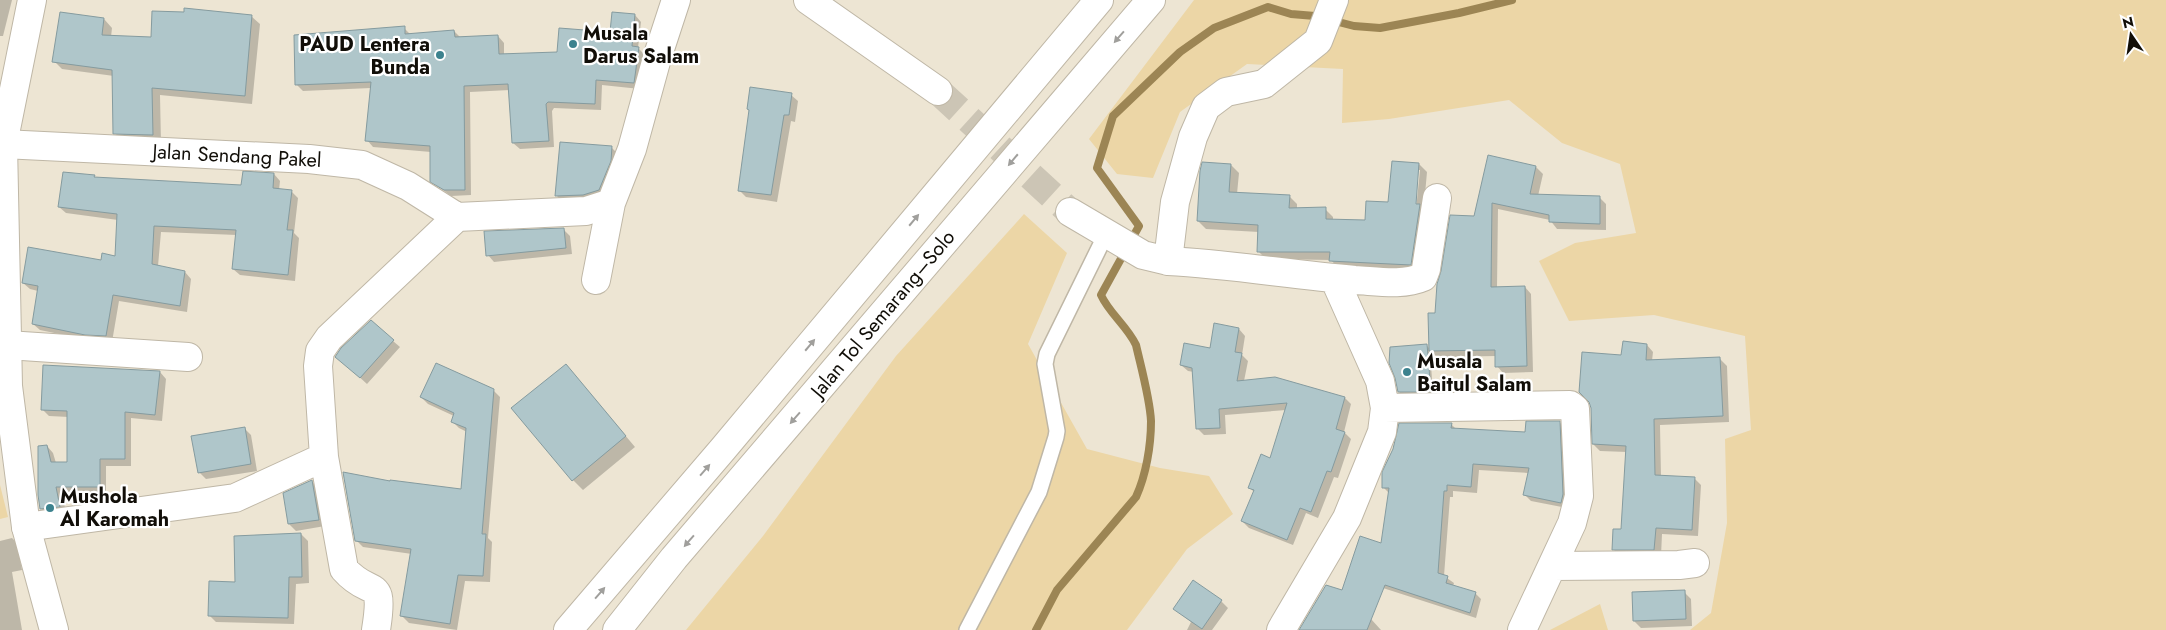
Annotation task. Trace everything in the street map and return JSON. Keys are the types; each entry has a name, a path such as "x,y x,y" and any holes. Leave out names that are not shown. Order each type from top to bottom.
{"main road":[{"path":"32,0 3,144 8,386 26,527 54,630"},
{"path":"596,280 611,203 632,149 657,58 676,0"},
{"path":"808,0 840,9 938,91"},
{"name":"Jalan Tol Semarang–Solo","path":"568,630 730,441 1099,0"},
{"name":"Jalan Tol Semarang–Solo","path":"617,630 674,558 1151,0"},
{"path":"1155,258 1176,202 1193,137 1206,107 1226,92 1264,84 1318,41 1333,5"},
{"name":"Jalan Sendang Pakel","path":"3,144 309,159 362,165 408,186 457,217"},
{"path":"1070,212 1112,237 1155,258 1334,278 1380,282 1415,281 1423,277 1426,269 1437,198"},
{"path":"376,630 380,604 379,595 370,586 350,576 344,569 324,457 318,366 320,351 329,338 457,217 586,211 611,203"},
{"path":"1281,630 1347,518 1382,432 1386,408 1380,381 1334,278"},
{"path":"7,345 188,357"},
{"path":"1386,408 1570,405 1575,409 1579,496 1572,523 1522,630"},
{"path":"26,527 235,498 324,457"},
{"path":"1552,566 1679,565 1695,563"}],"lane":[{"path":"967,630 1038,492 1057,431 1045,364 1047,354 1112,237"}],"shaded area":[{"path":"1194,0 2166,0 2166,630 1690,630 1711,613 1727,523 1725,439 1751,430 1745,336 1654,315 1569,321 1539,261 1575,243 1636,233 1620,164 1562,143 1509,100 1389,119 1342,123 1343,69 1247,64 1180,112 1153,178 1117,174 1089,139"},
{"path":"1024,214 1067,253 1028,344 1087,449 1160,468 1209,476 1233,514 1187,549 1127,630 686,630 763,536 896,356"},
{"path":"0,485 8,517 0,519"},
{"path":"1600,604 1608,630 1550,630"}],"building":[{"path":"184,8 252,15 245,96 152,88 153,135 113,134 112,70 52,62 60,12 104,18 102,35 151,37 152,11 184,12"},
{"path":"612,12 635,14 632,46 639,47 634,83 596,80 595,104 548,102 546,104 549,141 512,143 508,84 464,86 465,190 444,190 430,182 430,146 365,141 371,82 295,85 294,35 405,26 405,34 454,30 455,37 498,35 499,54 557,52 559,28 610,32"},
{"path":"750,87 792,93 789,115 784,115 771,195 738,191 749,110 747,109"},
{"path":"560,142 612,146 611,161 599,190 583,195 555,196"},
{"path":"1488,155 1536,166 1530,194 1600,196 1600,224 1549,222 1549,215 1492,203 1491,287 1525,286 1527,366 1495,367 1495,350 1429,351 1428,313 1435,313 1437,284 1441,271 1450,215 1474,216"},
{"path":"1392,161 1419,163 1416,204 1420,204 1411,265 1329,261 1330,252 1257,252 1258,225 1197,221 1202,162 1231,164 1229,192 1290,195 1289,208 1326,207 1326,219 1365,220 1366,201 1388,202"},
{"path":"243,171 274,173 273,188 292,190 287,230 293,230 288,275 232,269 236,230 154,226 152,264 185,271 180,306 113,295 106,336 85,335 32,324 38,286 22,283 28,247 101,260 102,253 115,256 117,214 58,207 63,172 95,175 94,177 241,185"},
{"path":"564,228 566,248 486,256 484,231"},
{"path":"371,320 394,340 360,378 335,357 341,348"},
{"path":"1214,323 1239,328 1235,352 1242,353 1237,381 1275,377 1345,397 1336,429 1345,432 1331,472 1327,471 1311,512 1300,508 1287,540 1241,521 1254,490 1248,488 1261,454 1270,458 1287,403 1219,409 1220,428 1196,429 1192,368 1180,365 1184,343 1210,348"},
{"path":"1623,341 1647,344 1646,360 1720,357 1723,416 1654,419 1655,475 1695,477 1692,530 1656,528 1654,550 1612,550 1613,529 1621,529 1626,446 1592,444 1591,408 1589,402 1579,392 1582,352 1621,355"},
{"name":"Musala Baitul Salam","path":"1427,344 1431,392 1398,392 1389,363 1390,347"},
{"path":"436,363 494,389 482,534 486,534 483,576 458,575 450,624 400,616 411,549 355,541 343,472 390,481 461,489 466,428 451,422 454,413 420,397"},
{"path":"566,364 626,436 572,481 511,408"},
{"path":"43,365 160,371 155,415 125,412 125,459 100,459 100,487 56,487 60,507 40,509 38,495 38,446 47,445 51,462 67,462 67,411 41,410"},
{"path":"1526,421 1560,421 1563,494 1561,503 1523,495 1529,468 1473,464 1471,487 1447,485 1447,491 1444,491 1438,573 1448,576 1446,583 1476,592 1470,613 1385,585 1367,630 1299,630 1326,585 1342,590 1360,536 1381,543 1389,488 1382,488 1382,472 1393,449 1399,423 1452,423 1451,428 1525,432"},
{"path":"245,427 251,464 198,473 191,436"},
{"path":"312,480 319,520 288,524 283,493"},
{"path":"301,533 302,577 289,577 288,618 208,616 209,581 235,582 234,536"},
{"path":"1193,580 1222,600 1202,629 1173,609"},
{"path":"1685,590 1686,619 1633,621 1632,592"}],"waterway":[{"path":"1036,630 1057,590 1136,497 1143,479 1149,450 1150,412 1136,345 1104,302 1101,295 1139,226 1097,168 1113,116 1180,52 1214,28 1268,7 1291,14 1315,16 1354,26 1380,28 1459,13 1512,0"}],"tunnel":[{"path":"938,91 1070,212"}],"place":[{"name":"Musala Darus Salam","path":"573,44"},
{"name":"PAUD Lentera Bunda","path":"440,55"},
{"name":"Musala Baitul Salam","path":"1407,372"},
{"name":"Mushola Al Karomah","path":"50,508"}]}
